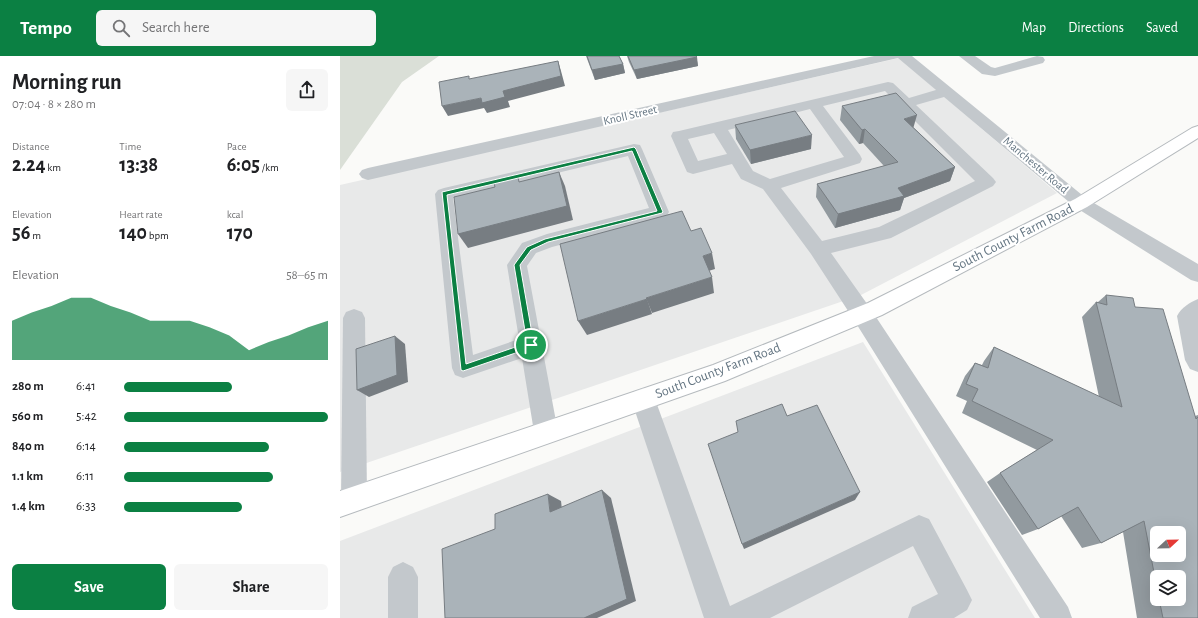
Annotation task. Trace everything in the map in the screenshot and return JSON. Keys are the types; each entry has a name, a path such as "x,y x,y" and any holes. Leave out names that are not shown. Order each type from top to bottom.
{"main road":[{"name":"South County Farm Road","path":"347,501 717,374 862,314 1081,203 1198,131"}],"street":[{"name":"Knoll Street","path":"368,174 582,143 893,56"},
{"name":"Manchester Road","path":"904,56 1081,203 1198,274"},
{"path":"966,56 987,71 995,72 1038,60"},
{"path":"737,157 693,168 679,136 888,86 986,182 884,233 818,249"},
{"path":"906,103 947,92"},
{"path":"769,185 854,160 814,104"},
{"path":"719,127 747,175 769,185 818,249 862,314 1057,618"},
{"path":"531,345 463,368 444,194 582,143 634,149 660,212 547,240 529,248 517,265 531,345 546,432"},
{"path":"347,501 354,318"},
{"path":"1194,324 1196,360 1198,362"},
{"path":"643,399 719,618"},
{"path":"738,618 920,529 957,600 923,618"},
{"path":"402,577 403,618"}],"shaded area":[{"path":"340,56 439,56 402,82 340,170"},
{"path":"899,58 1057,193 861,295 340,472 340,185"},
{"path":"863,342 1035,618 340,618 340,541"}],"building":[{"path":"587,56 619,56 623,64 592,70"},
{"path":"628,56 696,56 697,57 634,70"},
{"path":"558,61 561,76 503,91 505,97 482,103 481,98 442,106 439,82 469,76 469,79"},
{"path":"896,93 917,115 904,119 955,167 898,188 904,196 838,214 817,184 898,162 865,129 862,130 842,106"},
{"path":"795,111 812,135 750,150 735,125"},
{"path":"559,172 567,206 458,234 454,197 495,187 494,183 518,177 519,182"},
{"path":"682,211 691,231 701,228 712,253 703,256 712,277 578,321 560,244"},
{"path":"1106,295 1133,298 1135,307 1163,309 1196,419 1198,417 1198,618 1163,618 1160,606 1186,606 1186,570 1154,570 1152,562 1186,562 1186,526 1150,526 1150,552 1144,521 1101,543 1078,507 1038,529 1000,473 1053,440 972,401 978,389 966,384 975,363 988,368 994,347 1122,407 1096,302 1107,305"},
{"path":"395,336 397,375 357,390 356,349"},
{"path":"782,404 787,416 817,405 860,492 742,544 708,444 738,432 736,421"},
{"path":"602,490 627,599 584,618 445,618 442,549 495,529 495,514 548,494 550,512"}],"route":[{"path":"634,149 660,212 547,240 529,248 517,265 531,345 463,368 444,194 634,149"}]}
